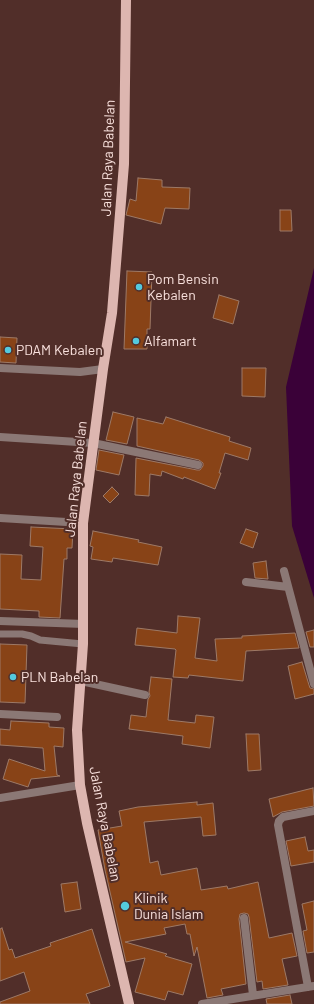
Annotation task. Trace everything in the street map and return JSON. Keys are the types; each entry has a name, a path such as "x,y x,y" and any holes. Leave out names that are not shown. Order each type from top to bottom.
{"main road":[{"name":"Jalan Raya Babelan","path":"126,0 124,164 112,313 102,369 83,523 84,624 77,730 80,785 87,823 129,1004"}],"street":[{"path":"0,368 80,372 102,369"},
{"path":"0,437 93,443 198,465"},
{"path":"0,518 83,523"},
{"path":"284,571 314,684"},
{"path":"246,582 288,587"},
{"path":"0,621 84,624"},
{"path":"81,681 145,695"},
{"path":"0,714 57,717"},
{"path":"0,798 80,785"},
{"path":"202,1004 311,987 278,824 283,817 314,811"},
{"path":"244,918 253,995"}],"lane":[{"path":"0,634 22,634 40,640 83,644"}],"shaded area":[{"path":"314,268 314,598 292,526 286,387"}],"building":[{"path":"138,178 162,180 162,187 190,188 189,209 165,208 161,224 126,215 130,199 136,201"},
{"path":"280,210 291,210 292,231 280,231"},
{"name":"Pom Bensin Kebalen","path":"127,271 152,272 150,329 147,329 147,349 124,349"},
{"path":"219,295 239,301 233,324 213,318"},
{"name":"PDAM Kebalen","path":"0,337 17,338 16,363 0,362"},
{"path":"242,368 266,368 265,397 242,396"},
{"path":"113,412 134,417 127,444 106,440"},
{"path":"166,417 230,437 229,441 251,448 248,460 225,453 219,473 221,473 215,489 184,477 183,479 162,471 161,476 150,474 149,496 135,495 136,458 197,470 200,470 203,466 203,463 199,460 137,446 137,418 163,424"},
{"path":"99,450 124,455 119,475 96,470"},
{"path":"112,487 119,494 110,503 103,496"},
{"path":"31,527 73,529 72,548 67,548 67,559 64,559 60,618 39,617 39,611 0,609 0,554 22,555 21,579 41,580 43,547 30,546"},
{"path":"246,529 258,533 253,548 240,543"},
{"path":"93,531 139,540 138,542 162,547 158,565 113,558 112,562 91,559 93,547 90,546"},
{"path":"266,561 268,579 255,578 253,563"},
{"path":"178,616 200,618 195,658 217,661 215,639 242,638 242,636 295,633 299,648 246,651 243,681 189,675 188,678 173,677 175,649 135,645 137,628 177,633"},
{"path":"314,630 314,647 310,647 306,632"},
{"name":"PLN Babelan","path":"0,644 27,645 25,703 0,702"},
{"path":"302,662 310,688 314,689 314,694 295,699 288,666"},
{"path":"151,677 172,679 168,720 195,723 196,715 214,717 210,748 182,744 183,736 129,729 131,715 146,717 148,699 150,696 149,692"},
{"path":"11,721 49,723 49,727 64,728 63,747 54,746 57,775 60,776 31,779 28,787 3,779 9,759 45,771 43,748 0,745 0,729 10,730"},
{"path":"246,734 259,734 261,770 248,771"},
{"path":"313,788 314,806 282,812 273,817 269,799"},
{"path":"197,802 197,805 213,803 216,835 203,836 201,817 144,822 150,863 158,861 161,875 197,868 201,890 227,886 228,889 258,882 269,938 292,933 297,956 282,959 288,985 263,989 262,981 257,982 249,917 248,914 244,913 240,914 239,919 246,984 221,989 223,995 207,998 197,947 194,956 190,934 187,934 185,924 164,928 166,934 125,942 167,954 165,956 192,964 183,995 168,991 165,1000 135,992 145,958 126,962 105,870 98,830 122,826 119,811 138,807"},
{"path":"305,837 308,851 314,850 314,862 291,866 286,841"},
{"path":"77,882 81,909 65,912 61,884"},
{"path":"314,901 314,952 307,953 303,931 307,930 302,904"},
{"path":"2,928 9,950 12,949 15,958 51,946 50,943 92,929 110,986 86,994 90,1004 0,1004 0,1002 30,991 24,972 0,981 0,929"},
{"path":"290,995 292,1004 267,1004 266,999"}],"place":[{"name":"Pom Bensin Kebalen","path":"139,287"},
{"name":"Alfamart","path":"136,341"},
{"name":"PDAM Kebalen","path":"8,350"},
{"name":"PLN Babelan","path":"13,677"},
{"name":"Klinik Dunia Islam","path":"125,906"}]}
